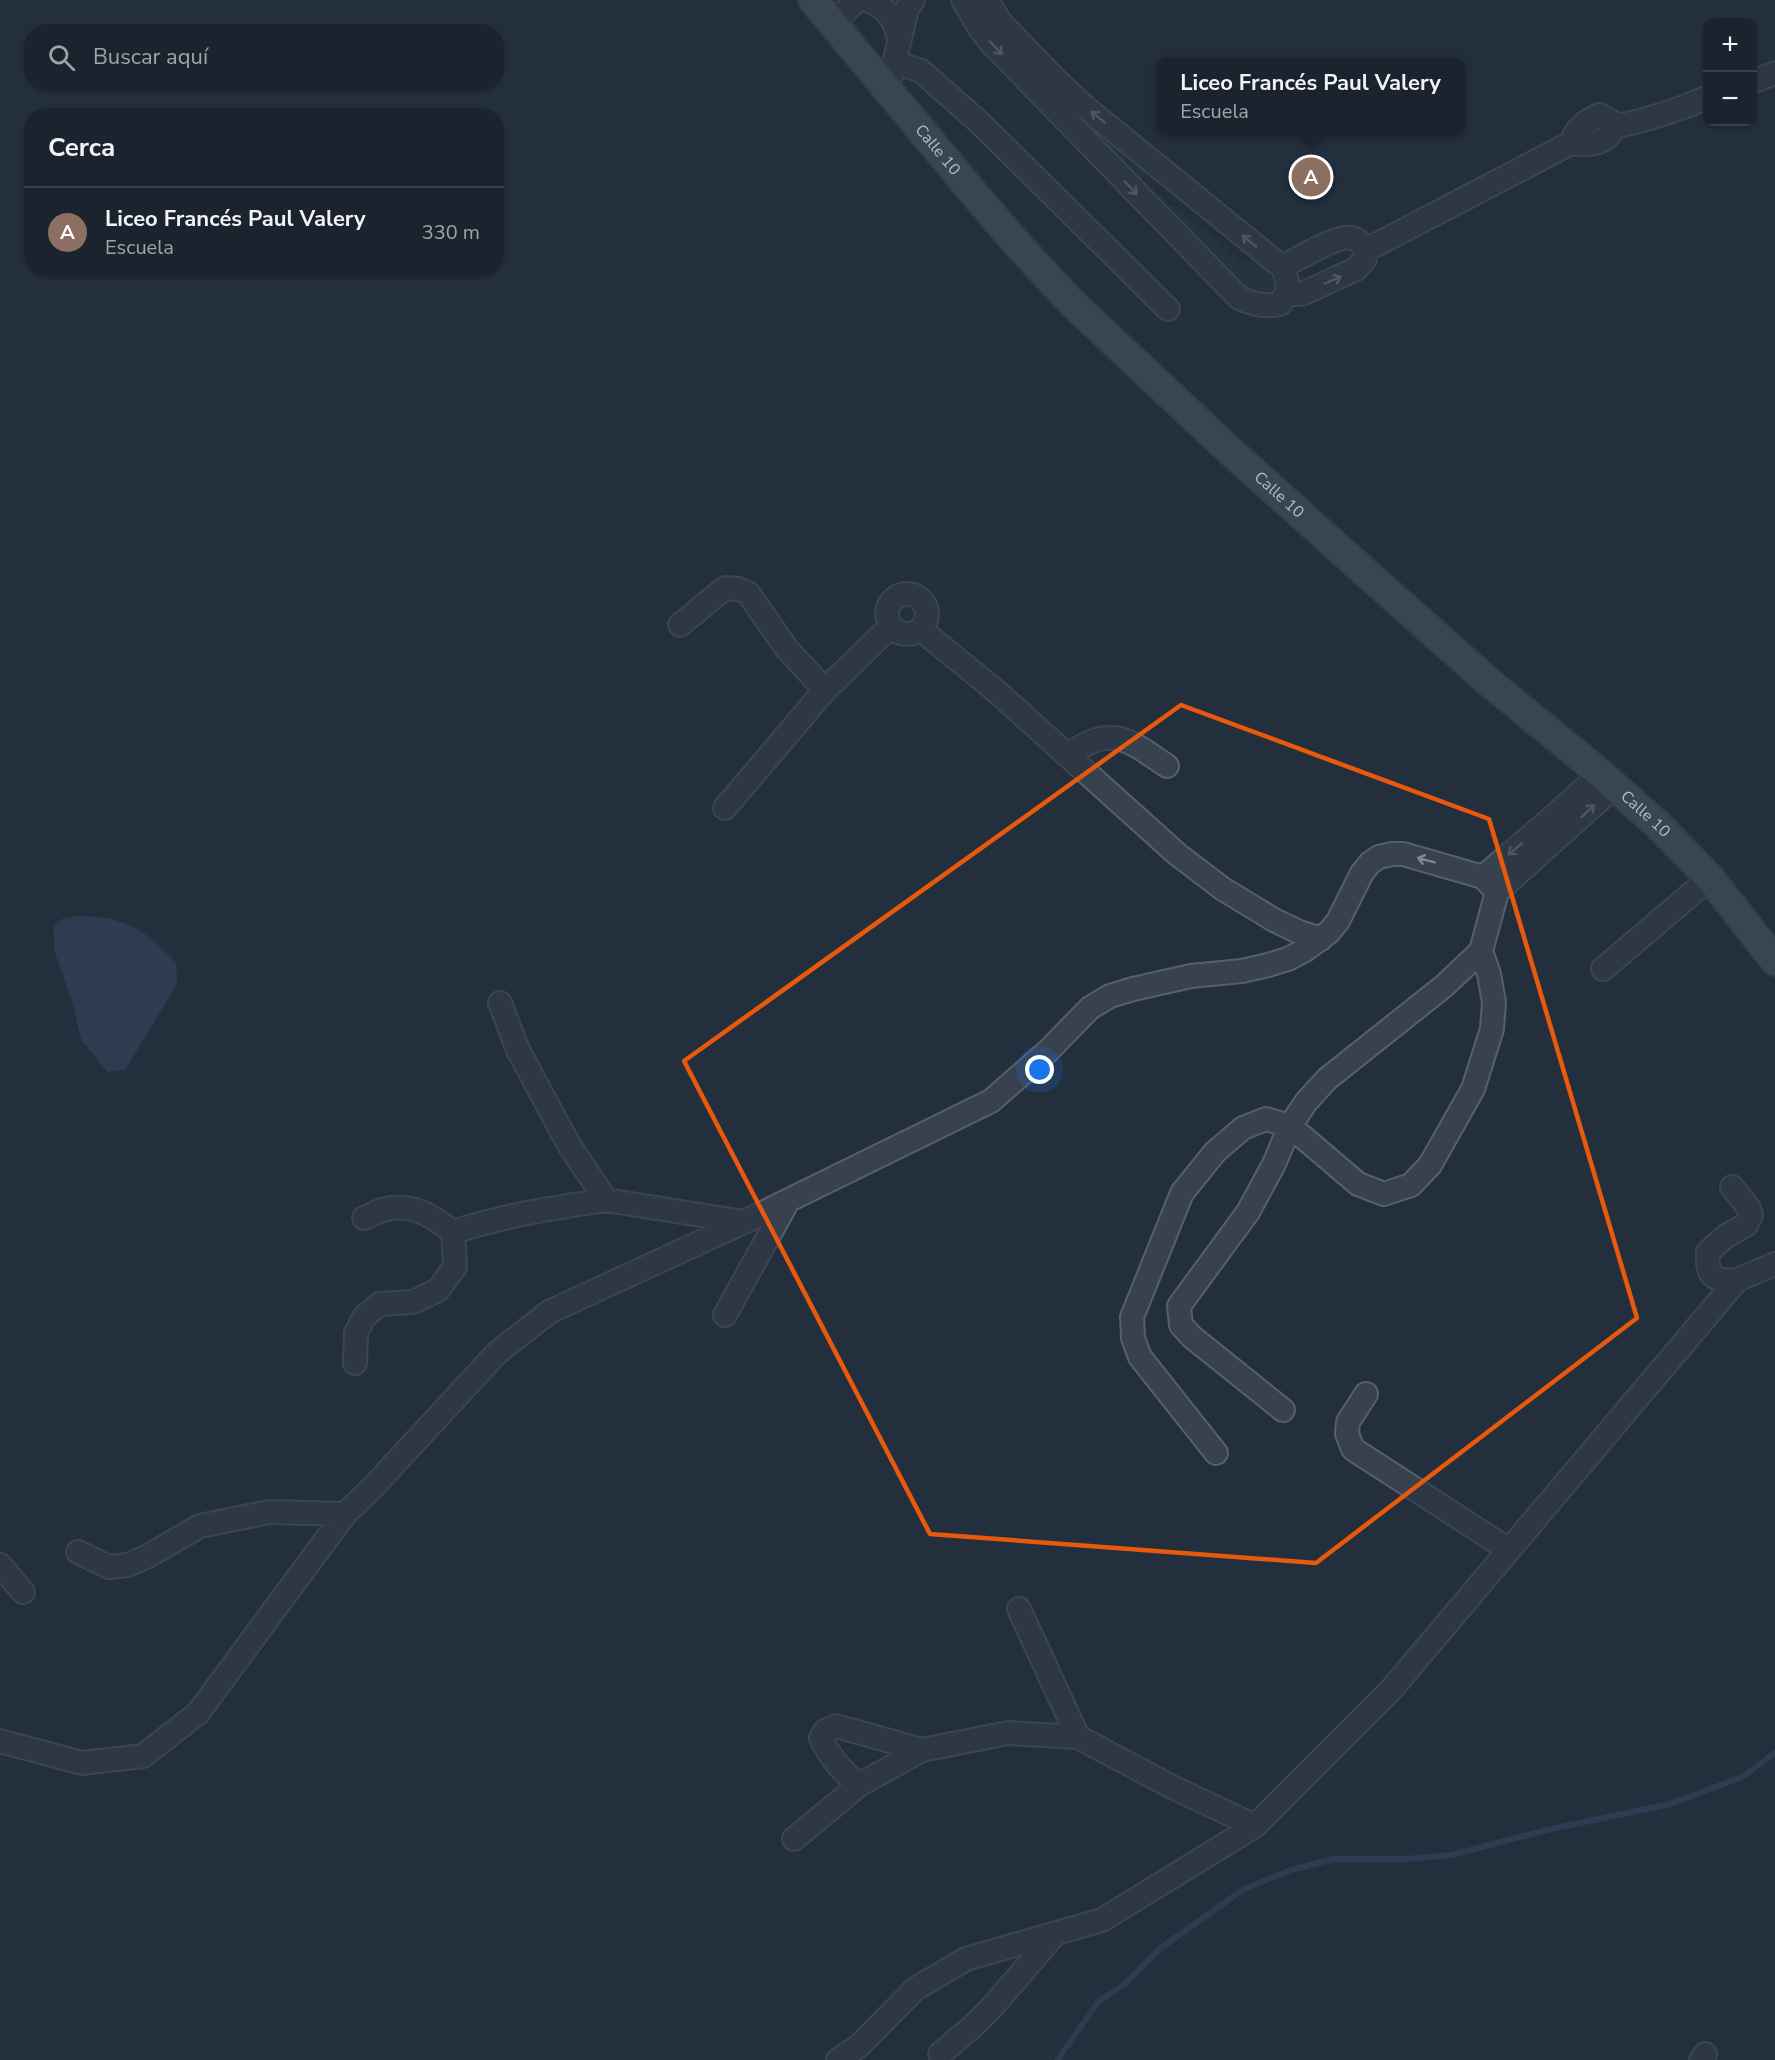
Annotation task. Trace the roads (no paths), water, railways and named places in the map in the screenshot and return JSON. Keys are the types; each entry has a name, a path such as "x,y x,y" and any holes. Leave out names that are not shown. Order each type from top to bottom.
{"main road":[{"name":"Calle 10","path":"813,0 832,24 891,76 998,222 1071,302 1229,450 1365,572 1489,682 1608,780 1659,826 1710,878 1775,961"}],"lane":[{"path":"832,24 857,0"},
{"path":"867,0 887,12 895,22 899,38"},
{"path":"913,0 907,9 891,76 921,71 1028,169 1168,309"},
{"path":"963,0 994,46 1239,298 1268,307 1280,304 1287,294 1288,280 1282,267 1055,79 1000,22 987,0"},
{"path":"1757,80 1775,73"},
{"path":"1366,250 1571,143 1584,146 1598,143 1611,135 1614,127 1642,122 1703,99"},
{"path":"1282,267 1335,241 1350,237 1360,242 1366,250 1365,259 1356,269 1302,294 1287,294"},
{"path":"680,625 725,588 748,593 787,649 825,690"},
{"path":"909,594 918,597 925,605 926,621 914,633 901,634 891,626 887,611 891,602 899,596 909,594"},
{"path":"725,808 825,690 891,626"},
{"path":"920,629 996,691 1177,854 1223,889 1288,928 1322,939"},
{"path":"1068,755 1084,744 1109,736 1129,740 1167,766"},
{"path":"1216,1453 1140,1357 1133,1338 1132,1317 1182,1193 1215,1152 1244,1128 1266,1119 1290,1126 1358,1184 1384,1194 1411,1185 1430,1165 1473,1089 1492,1029 1494,1002 1490,974 1480,951 1490,884 1608,780"},
{"path":"0,1741 82,1763 144,1756 198,1713 345,1514 374,1486 496,1354 549,1312 788,1201 991,1101 1048,1051 1090,1008 1110,996 1133,988 1191,976 1242,971 1268,965 1288,959 1305,950 1322,939 1338,921 1366,868 1379,857 1403,854 1490,884"},
{"path":"1604,969 1710,878"},
{"path":"1283,1410 1181,1325 1179,1306 1248,1212 1274,1164 1290,1126 1306,1102 1327,1079 1444,986 1480,951"},
{"path":"500,1003 523,1061 569,1145 606,1200"},
{"path":"1732,1187 1749,1208 1751,1215 1746,1225 1726,1236 1708,1252 1707,1266 1712,1276 1722,1282 1737,1280 1775,1264"},
{"path":"453,1232 527,1212 606,1200 744,1222"},
{"path":"725,1315 788,1201"},
{"path":"355,1363 356,1333 364,1317 380,1304 413,1302 438,1290 455,1267 453,1232 428,1213 409,1208 387,1209 364,1218"},
{"path":"838,2060 858,2053 915,1989 966,1959 1102,1920 1255,1826 1390,1691 1737,1280"},
{"path":"1366,1394 1348,1422 1347,1434 1353,1449 1509,1550"},
{"path":"78,1552 109,1567 128,1566 200,1526 269,1512 345,1514"},
{"path":"0,1564 23,1592"},
{"path":"1019,1609 1078,1737"},
{"path":"859,1785 845,1774 828,1753 821,1738 825,1731 836,1726 922,1750"},
{"path":"794,1839 859,1785 922,1750 1008,1733 1078,1737 1172,1787 1255,1826"},
{"path":"940,2054 994,2005 1054,1935"}],"water":[{"path":"75,916 107,918 132,926 153,941 176,963 177,984 125,1070 107,1072 81,1039 72,1001 55,953 53,927 62,919"},
{"path":"1775,1749 1775,1756 1745,1779 1671,1807 1547,1833 1452,1858 1407,1862 1334,1862 1292,1873 1245,1892 1162,1951 1128,1985 1100,2004 1061,2060 1054,2060 1096,2000 1124,1981 1158,1946 1242,1887 1290,1867 1333,1856 1407,1856 1451,1852 1546,1827 1669,1801 1742,1774"}],"place":[{"name":"Liceo Francés Paul Valery","path":"1311,177"}]}
